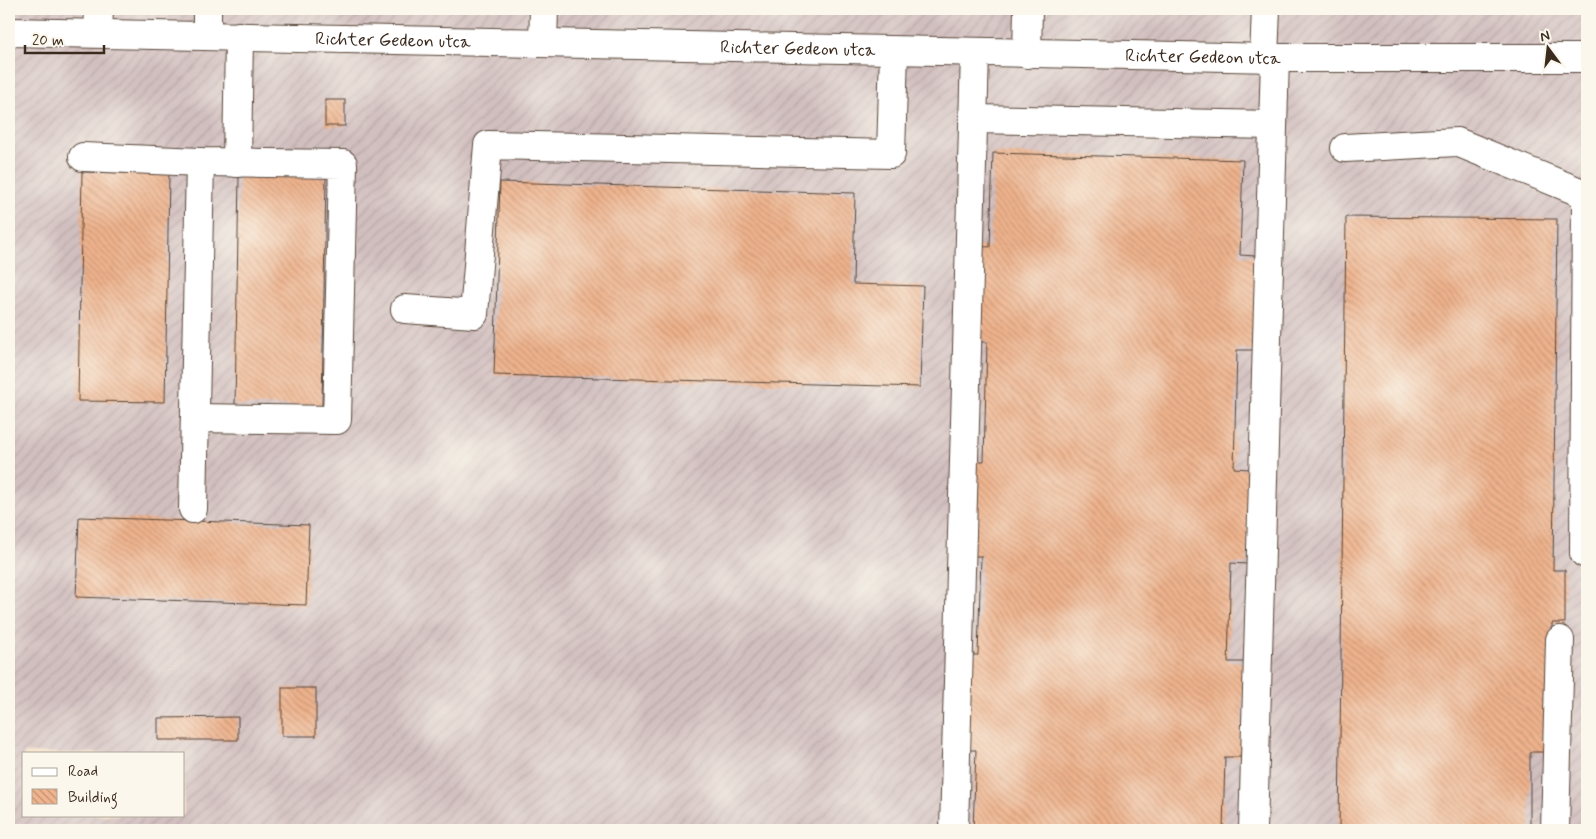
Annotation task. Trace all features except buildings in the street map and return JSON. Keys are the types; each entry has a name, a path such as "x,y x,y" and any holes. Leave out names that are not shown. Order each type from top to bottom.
{"street":[{"path":"207,9 207,36"},
{"path":"544,9 544,43"},
{"path":"1027,54 1028,9"},
{"path":"1253,830 1273,125 1266,9"},
{"name":"Richter Gedeon utca","path":"9,32 98,21 207,36 1269,58 1587,58"},
{"path":"237,163 239,36"},
{"path":"405,309 474,314 488,145 891,154 894,51"},
{"path":"954,830 975,52"},
{"path":"974,119 1273,125"},
{"path":"1345,148 1457,142 1587,195 1584,553"},
{"path":"83,157 237,163 343,164 337,420 195,418"},
{"path":"193,509 200,162"},
{"path":"1555,830 1560,640"}],"shaded area":[{"path":"9,9 1587,9 1587,830 9,830"}]}
